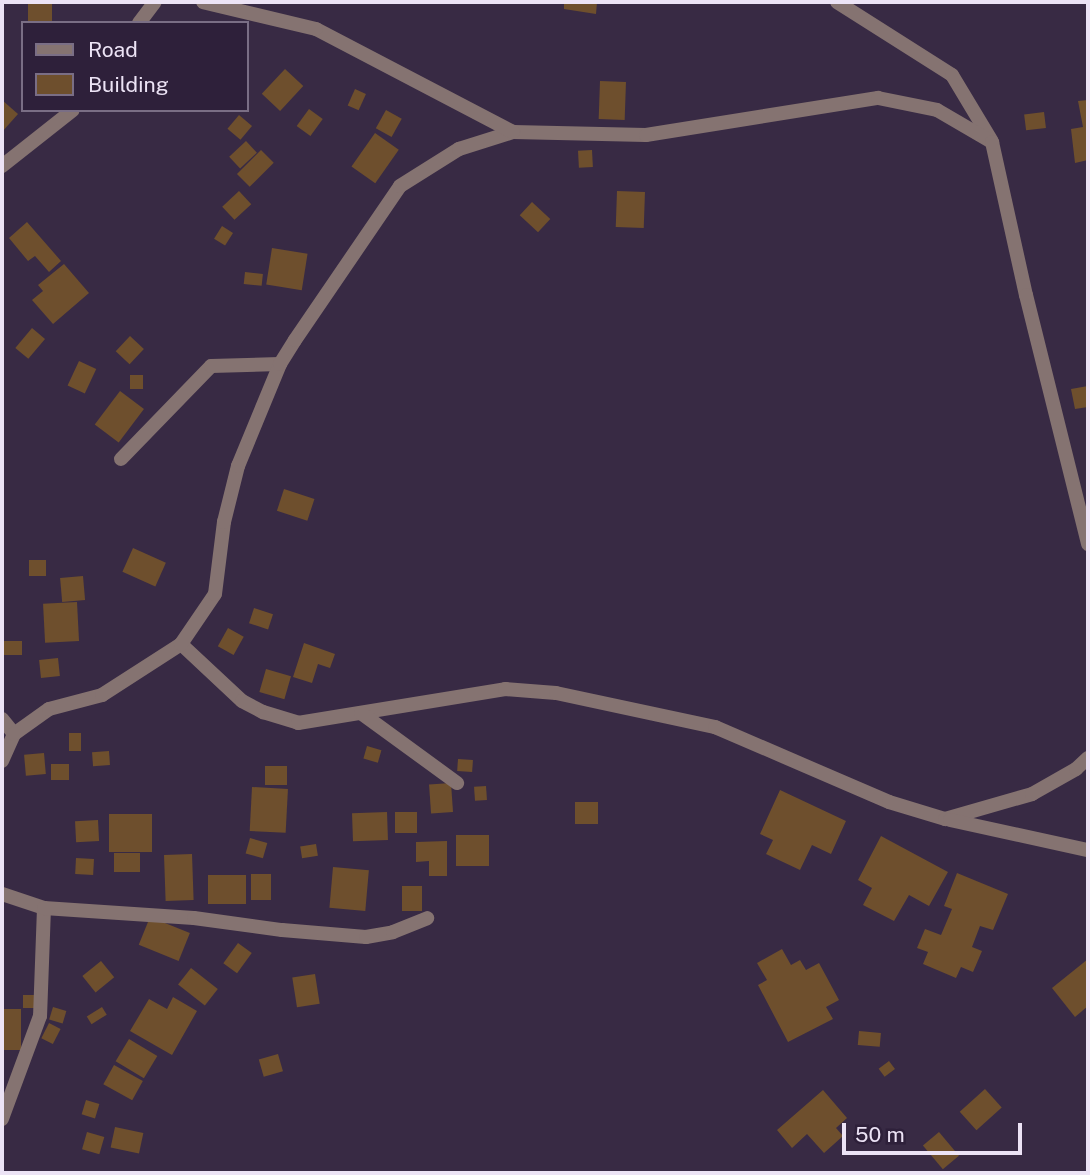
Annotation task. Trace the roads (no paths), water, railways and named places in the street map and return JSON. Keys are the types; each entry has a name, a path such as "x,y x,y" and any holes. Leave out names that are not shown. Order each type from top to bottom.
{"street":[{"path":"141,21 155,2"},
{"path":"203,2 316,29 513,132"},
{"path":"837,2 952,75 992,142 1026,295 1088,544"},
{"path":"2,761 14,734 49,709 102,695 181,644 215,594 224,522 238,466 280,364 400,186 459,149 513,132 646,135 878,97 937,110 992,142"},
{"path":"2,166 70,112"},
{"path":"121,459 211,366 280,364"},
{"path":"181,644 242,701 263,712 298,723 505,689 556,693 715,727 889,802 945,819 1088,850"},
{"path":"361,713 457,783"},
{"path":"2,719 14,734"},
{"path":"945,819 1032,794 1076,769 1088,758"},
{"path":"2,894 44,908 194,918 282,930 366,937 393,932 427,918"},
{"path":"2,1119 40,1016 44,908"}]}
